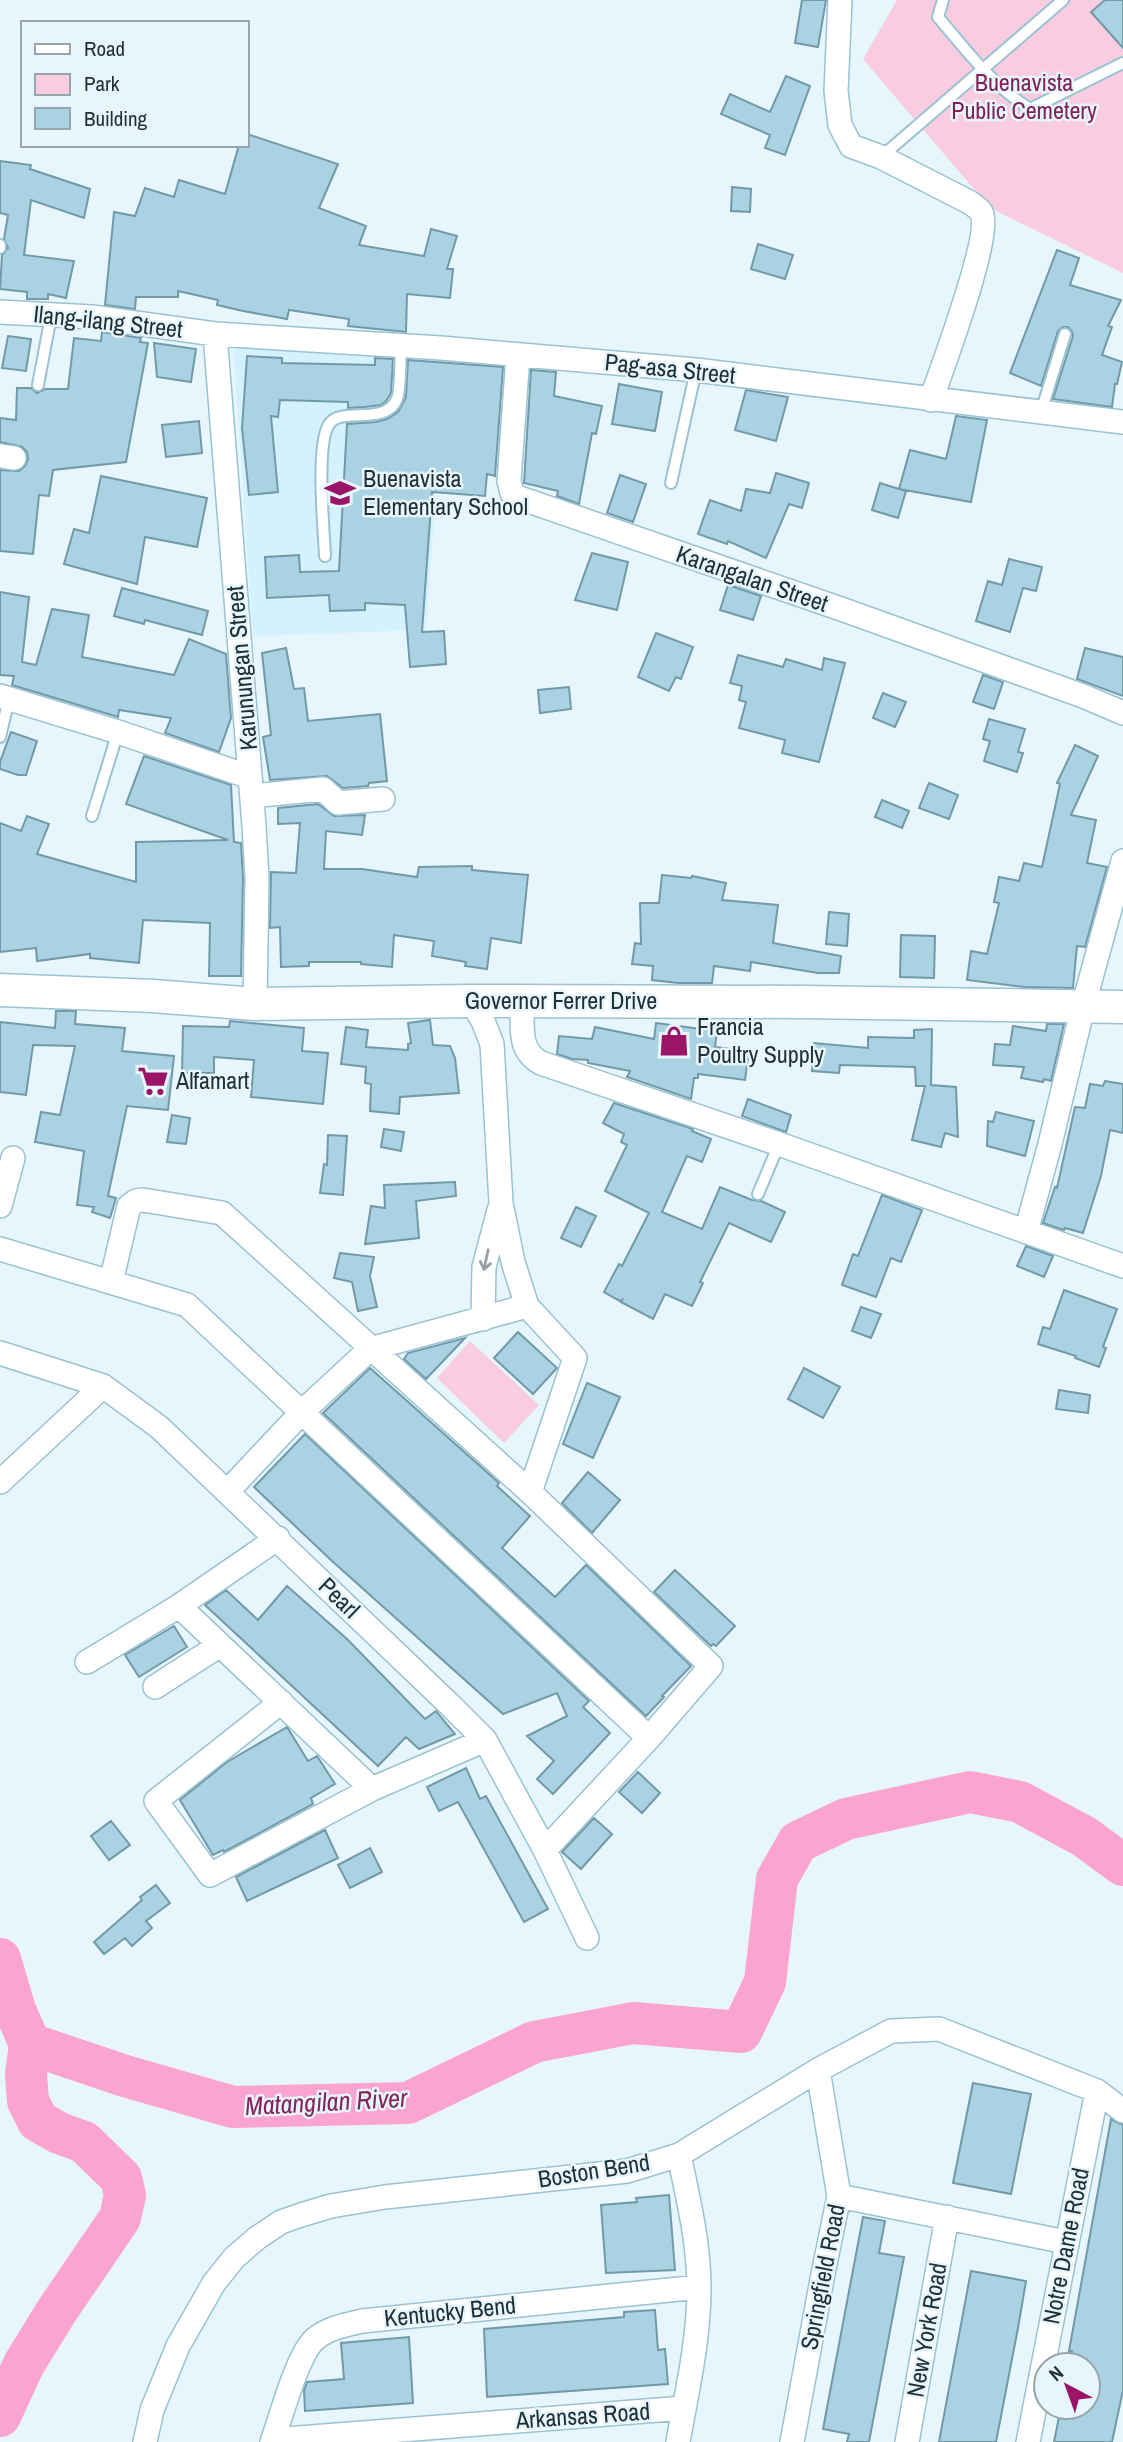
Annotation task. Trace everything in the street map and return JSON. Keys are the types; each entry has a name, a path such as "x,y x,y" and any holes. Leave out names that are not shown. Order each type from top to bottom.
{"main road":[{"name":"Governor Ferrer Drive","path":"0,990 153,996 255,1004 522,1001 1123,1007"}],"street":[{"path":"840,0 836,90 840,125 851,146 881,157 969,201 981,212 983,224 969,292 931,400"},
{"name":"Ilang-ilang Street","path":"0,312 92,317 215,334"},
{"name":"Pag-asa Street","path":"215,334 401,345 696,370 1123,422"},
{"name":"Karunungan Street","path":"215,334 257,878 255,1004"},
{"name":"Karangalan Street","path":"518,355 509,481 512,493 517,497 844,610 1123,713"},
{"path":"5,698 118,732 251,786 323,789 338,803 383,799"},
{"path":"1026,1232 1123,861"},
{"path":"471,1001 492,1044 501,1203 513,1262 527,1306 575,1358 530,1492"},
{"path":"522,1001 524,1044 529,1057 541,1063 1123,1265"},
{"path":"0,1206 13,1158"},
{"path":"111,1282 129,1206 136,1201 222,1213 530,1492 711,1666 649,1738 545,1850"},
{"path":"483,1319 484,1267 501,1203"},
{"path":"0,1249 187,1305 649,1738"},
{"path":"227,1492 302,1412 370,1349 527,1306"},
{"name":"Pearl","path":"0,1353 103,1386 159,1427 278,1538 485,1740 545,1850 587,1938"},
{"path":"0,1482 103,1386"},
{"path":"87,1662 179,1606 278,1538"},
{"path":"179,1606 372,1789"},
{"path":"155,1687 220,1645"},
{"path":"281,1702 156,1801 210,1875 372,1789 485,1740"},
{"name":"Boston Bend","path":"145,2442 152,2410 178,2346 214,2283 242,2251 281,2222 331,2206 384,2197 592,2176 627,2171 680,2155 818,2070 891,2031 939,2029 1097,2091 1123,2111"},
{"name":"Springfield Road","path":"792,2442 839,2196 818,2070"},
{"name":"Notre Dame Road","path":"1028,2442 1097,2091"},
{"path":"678,2442 693,2366 699,2287 694,2233 680,2155"},
{"path":"839,2196 1066,2242"},
{"name":"New York Road","path":"907,2442 947,2217"},
{"name":"Kentucky Bend","path":"272,2441 301,2360 314,2340 333,2329 362,2321 699,2287"},
{"name":"Arkansas Road","path":"272,2441 684,2408"}],"lane":[{"path":"943,0 938,17 982,70 1015,100 1030,109 1123,63"},
{"path":"881,157 1063,0"},
{"path":"38,385 51,316"},
{"path":"1040,413 1065,334"},
{"path":"325,556 321,444 328,424 337,417 374,415 395,403 398,395 401,345"},
{"path":"671,483 696,370"},
{"path":"0,737 5,698"},
{"path":"92,816 118,732"},
{"path":"758,1194 779,1144"}],"shaded area":[{"name":"Buenavista Elementary School","path":"233,344 446,356 426,630 253,636"}],"green space":[{"name":"Buenavista Public Cemetery","path":"897,0 1123,0 1123,273 990,208 863,59"},
{"path":"470,1341 539,1405 504,1443 437,1378"}],"building":[{"path":"802,0 826,0 818,47 795,43"},
{"path":"1105,0 1123,0 1123,48 1091,12"},
{"path":"786,76 810,86 785,155 765,148 770,135 721,114 730,94 770,112"},
{"path":"248,134 338,164 319,208 366,226 359,245 424,256 431,229 457,236 447,269 453,269 450,298 407,294 406,332 348,326 349,319 289,310 287,319 217,305 218,300 178,291 178,297 136,297 135,309 105,305 114,212 135,216 145,188 174,197 179,180 225,194 238,147 248,147"},
{"path":"0,161 31,165 30,169 90,189 84,218 31,200 24,255 74,261 66,298 48,294 48,299 27,299 27,292 0,289 2,255 8,248 4,239 8,215 0,213"},
{"path":"732,187 751,189 750,212 731,211"},
{"path":"758,244 793,255 785,279 751,269"},
{"path":"1057,250 1079,258 1070,285 1121,300 1108,326 1112,327 1102,355 1122,362 1112,407 1053,399 1073,336 1068,327 1058,331 1041,386 1010,373"},
{"path":"102,332 141,338 140,342 148,343 126,462 53,470 49,496 39,495 33,554 0,551 0,470 19,471 28,459 27,452 22,447 0,442 0,418 16,420 17,388 31,388 37,393 45,389 68,389 74,338 101,341"},
{"path":"8,336 31,339 26,371 2,368"},
{"path":"154,343 196,349 191,382 157,377"},
{"path":"247,356 282,358 282,363 375,365 375,358 393,359 391,393 381,405 364,407 348,408 348,402 280,400 278,417 271,416 278,492 249,495 242,428"},
{"path":"408,360 503,367 495,476 487,474 485,496 432,492 422,632 444,631 446,664 410,667 405,605 365,603 365,610 330,611 329,595 267,598 265,557 299,555 300,572 339,571 347,424 376,422 398,412 406,397"},
{"path":"531,370 556,372 554,396 602,406 596,434 592,433 579,504 557,496 558,491 524,483"},
{"path":"619,384 662,392 655,431 612,424"},
{"path":"746,390 788,397 776,441 735,430"},
{"path":"956,416 987,420 971,502 899,489 910,450 946,459"},
{"path":"199,421 202,453 166,457 162,425"},
{"path":"776,473 809,483 802,508 789,504 766,558 728,541 727,544 698,534 710,500 741,511 746,489 770,493"},
{"path":"620,475 646,484 633,522 607,513"},
{"path":"101,476 207,498 197,547 145,537 137,584 64,564 74,529 89,533"},
{"path":"880,483 906,491 898,518 872,510"},
{"path":"592,553 628,562 617,610 575,600"},
{"path":"1009,559 1042,567 1036,591 1023,588 1010,632 976,621 988,581 1002,585"},
{"path":"728,585 761,596 753,620 720,610"},
{"path":"122,588 208,611 202,635 145,620 144,624 114,616"},
{"path":"0,592 29,597 22,662 36,665 52,609 89,615 82,657 174,675 189,639 226,654 231,718 219,752 165,733 171,718 119,710 118,717 12,685 14,676 0,675"},
{"path":"656,633 693,647 681,679 676,677 669,691 638,677"},
{"path":"286,648 294,689 304,688 308,721 380,714 387,781 343,788 327,776 270,780 263,737 271,735 262,653"},
{"path":"1085,648 1123,657 1123,696 1077,679"},
{"path":"738,655 783,667 786,659 822,670 824,658 845,663 819,762 782,753 785,740 739,728 746,702 739,700 742,686 730,683"},
{"path":"983,675 1003,682 994,709 973,702"},
{"path":"569,687 571,709 540,713 538,690"},
{"path":"883,693 906,702 895,727 873,718"},
{"path":"989,719 1025,729 1018,752 1023,753 1017,772 984,761 990,741 983,739"},
{"path":"11,732 37,741 26,775 0,769"},
{"path":"1075,745 1098,756 1071,815 1096,820 1087,863 1107,867 1085,947 1077,946 1073,988 1025,987 967,980 971,951 987,954 999,903 994,902 999,877 1019,881 1024,863 1042,867 1060,784 1057,783"},
{"path":"144,756 231,785 234,842 241,843 243,878 241,976 209,976 210,923 143,920 139,963 90,958 90,954 37,961 36,948 0,952 0,823 21,831 27,816 49,824 37,854 136,882 136,842 228,840 126,804"},
{"path":"929,783 958,795 949,819 919,808"},
{"path":"882,800 909,811 902,828 875,817"},
{"path":"318,804 334,816 365,815 362,835 326,831 324,869 362,869 417,877 419,867 472,866 472,870 528,875 521,943 491,938 487,969 465,966 466,962 432,956 434,941 394,935 392,967 361,962 309,962 309,966 281,967 280,927 270,928 271,872 296,873 300,823 278,824 278,808"},
{"path":"662,875 692,876 726,883 722,900 778,905 773,943 841,956 839,973 818,973 751,962 750,971 714,966 712,983 652,980 653,966 632,964 635,943 641,944 640,903 659,903"},
{"path":"829,912 849,914 847,946 826,944"},
{"path":"901,935 935,936 934,978 900,977"},
{"path":"56,1011 76,1011 75,1024 125,1028 122,1051 174,1056 168,1110 127,1106 108,1196 116,1198 110,1218 92,1212 94,1207 77,1205 84,1151 35,1142 41,1112 60,1115 75,1046 33,1045 26,1095 0,1092 0,1022 55,1028"},
{"path":"430,1020 433,1045 450,1046 455,1058 459,1093 400,1097 399,1114 370,1111 371,1084 365,1083 366,1067 341,1064 346,1027 368,1030 366,1047 408,1050 408,1044 411,1043 408,1023"},
{"path":"230,1021 304,1028 302,1051 328,1053 323,1104 251,1097 254,1060 214,1057 214,1073 182,1073 183,1026 229,1027"},
{"path":"656,1023 717,1031 715,1047 749,1051 745,1080 698,1074 698,1078 694,1078 691,1099 627,1077 630,1071 557,1054 559,1036 592,1039 595,1027 654,1039"},
{"path":"1047,1024 1064,1024 1051,1081 1021,1078 1024,1067 993,1065 995,1044 1010,1045 1013,1026 1046,1031"},
{"path":"932,1029 931,1085 956,1087 958,1137 945,1133 941,1147 912,1140 925,1086 916,1086 915,1067 840,1065 839,1073 812,1071 814,1043 868,1048 868,1037 914,1038 914,1030"},
{"path":"1105,1081 1123,1084 1123,1133 1110,1130 1101,1176 1083,1233 1043,1223 1055,1187 1057,1188 1075,1107 1085,1108 1090,1084 1103,1086"},
{"path":"748,1099 791,1115 786,1132 742,1116"},
{"path":"614,1103 693,1129 692,1131 711,1139 702,1162 687,1156 662,1212 702,1229 720,1187 785,1212 771,1242 729,1223 700,1282 703,1283 692,1306 665,1294 653,1319 604,1292 619,1264 622,1266 649,1213 605,1191 627,1145 621,1142 624,1134 603,1123"},
{"path":"996,1112 1034,1121 1025,1156 987,1146 988,1121 993,1122"},
{"path":"172,1115 190,1118 186,1144 167,1142"},
{"path":"384,1129 404,1132 401,1151 381,1147"},
{"path":"328,1135 347,1136 343,1195 320,1193 324,1164 327,1165"},
{"path":"455,1182 456,1196 416,1201 419,1238 365,1244 371,1206 385,1208 384,1185"},
{"path":"882,1195 922,1210 901,1262 891,1258 876,1297 842,1285 853,1254 858,1256"},
{"path":"576,1207 596,1216 581,1247 561,1238"},
{"path":"1026,1246 1053,1256 1044,1277 1017,1266"},
{"path":"340,1253 374,1257 370,1276 377,1307 358,1311 352,1282 334,1278"},
{"path":"1064,1290 1117,1309 1103,1347 1106,1348 1099,1367 1075,1358 1076,1356 1038,1344 1043,1327 1050,1329"},
{"path":"861,1307 881,1314 871,1338 852,1331"},
{"path":"518,1332 557,1368 533,1394 494,1358"},
{"path":"465,1338 426,1379 404,1359 408,1353"},
{"path":"370,1368 499,1483 497,1486 530,1516 502,1548 555,1597 586,1565 691,1666 646,1716 323,1413"},
{"path":"804,1368 840,1387 823,1418 788,1399"},
{"path":"587,1383 620,1397 593,1458 563,1444"},
{"path":"1059,1390 1090,1395 1088,1413 1056,1409"},
{"path":"305,1434 589,1701 583,1707 610,1733 553,1794 537,1779 554,1761 527,1736 567,1716 557,1693 503,1714 332,1561 254,1487"},
{"path":"588,1472 620,1500 592,1533 562,1503"},
{"path":"675,1570 735,1626 716,1646 711,1646 654,1592"},
{"path":"287,1586 347,1639 425,1719 436,1711 455,1734 419,1749 406,1737 378,1766 205,1605 226,1590 258,1620"},
{"path":"174,1626 187,1647 139,1677 125,1655"},
{"path":"287,1727 308,1761 317,1756 335,1784 311,1798 313,1804 224,1852 223,1850 213,1855 180,1800 227,1762"},
{"path":"466,1768 480,1799 486,1796 548,1909 524,1922 458,1802 439,1811 427,1787"},
{"path":"638,1772 660,1793 642,1813 619,1792"},
{"path":"594,1818 612,1834 581,1869 562,1852"},
{"path":"111,1821 130,1845 109,1860 91,1836"},
{"path":"325,1830 338,1858 247,1901 236,1877"},
{"path":"370,1848 382,1872 350,1888 338,1865"},
{"path":"156,1885 170,1903 146,1921 152,1928 132,1946 125,1938 104,1954 94,1942"},
{"path":"973,2083 1031,2094 1011,2194 953,2183"},
{"path":"1111,2119 1123,2125 1123,2390 1112,2442 1054,2442 1058,2421 1102,2421 1102,2351 1069,2351"},
{"path":"669,2195 675,2270 606,2273 601,2205 637,2202 636,2198"},
{"path":"863,2217 885,2221 879,2253 904,2257 869,2442 847,2442 849,2434 823,2429"},
{"path":"971,2271 1026,2281 1018,2328 996,2442 939,2442"},
{"path":"655,2310 658,2350 665,2349 668,2384 487,2397 484,2329 624,2317 624,2312"},
{"path":"409,2337 413,2403 305,2411 304,2391 307,2382 344,2379 341,2343"}],"waterway":[{"name":"Matangilan River","path":"0,1959 15,2010 30,2044 125,2076 233,2107 408,2103 534,2042 633,2023 741,2032 765,1982 777,1879 798,1842 846,1819 970,1792 1020,1802 1085,1837 1123,1865"},
{"path":"0,2416 24,2364 120,2218 125,2195 121,2178 84,2142 59,2133 38,2121 28,2101 26,2074 30,2044"}],"place":[{"name":"Buenavista Elementary School","path":"340,493"},
{"name":"Francia Poultry Supply","path":"674,1041"},
{"name":"Alfamart","path":"153,1081"}]}
